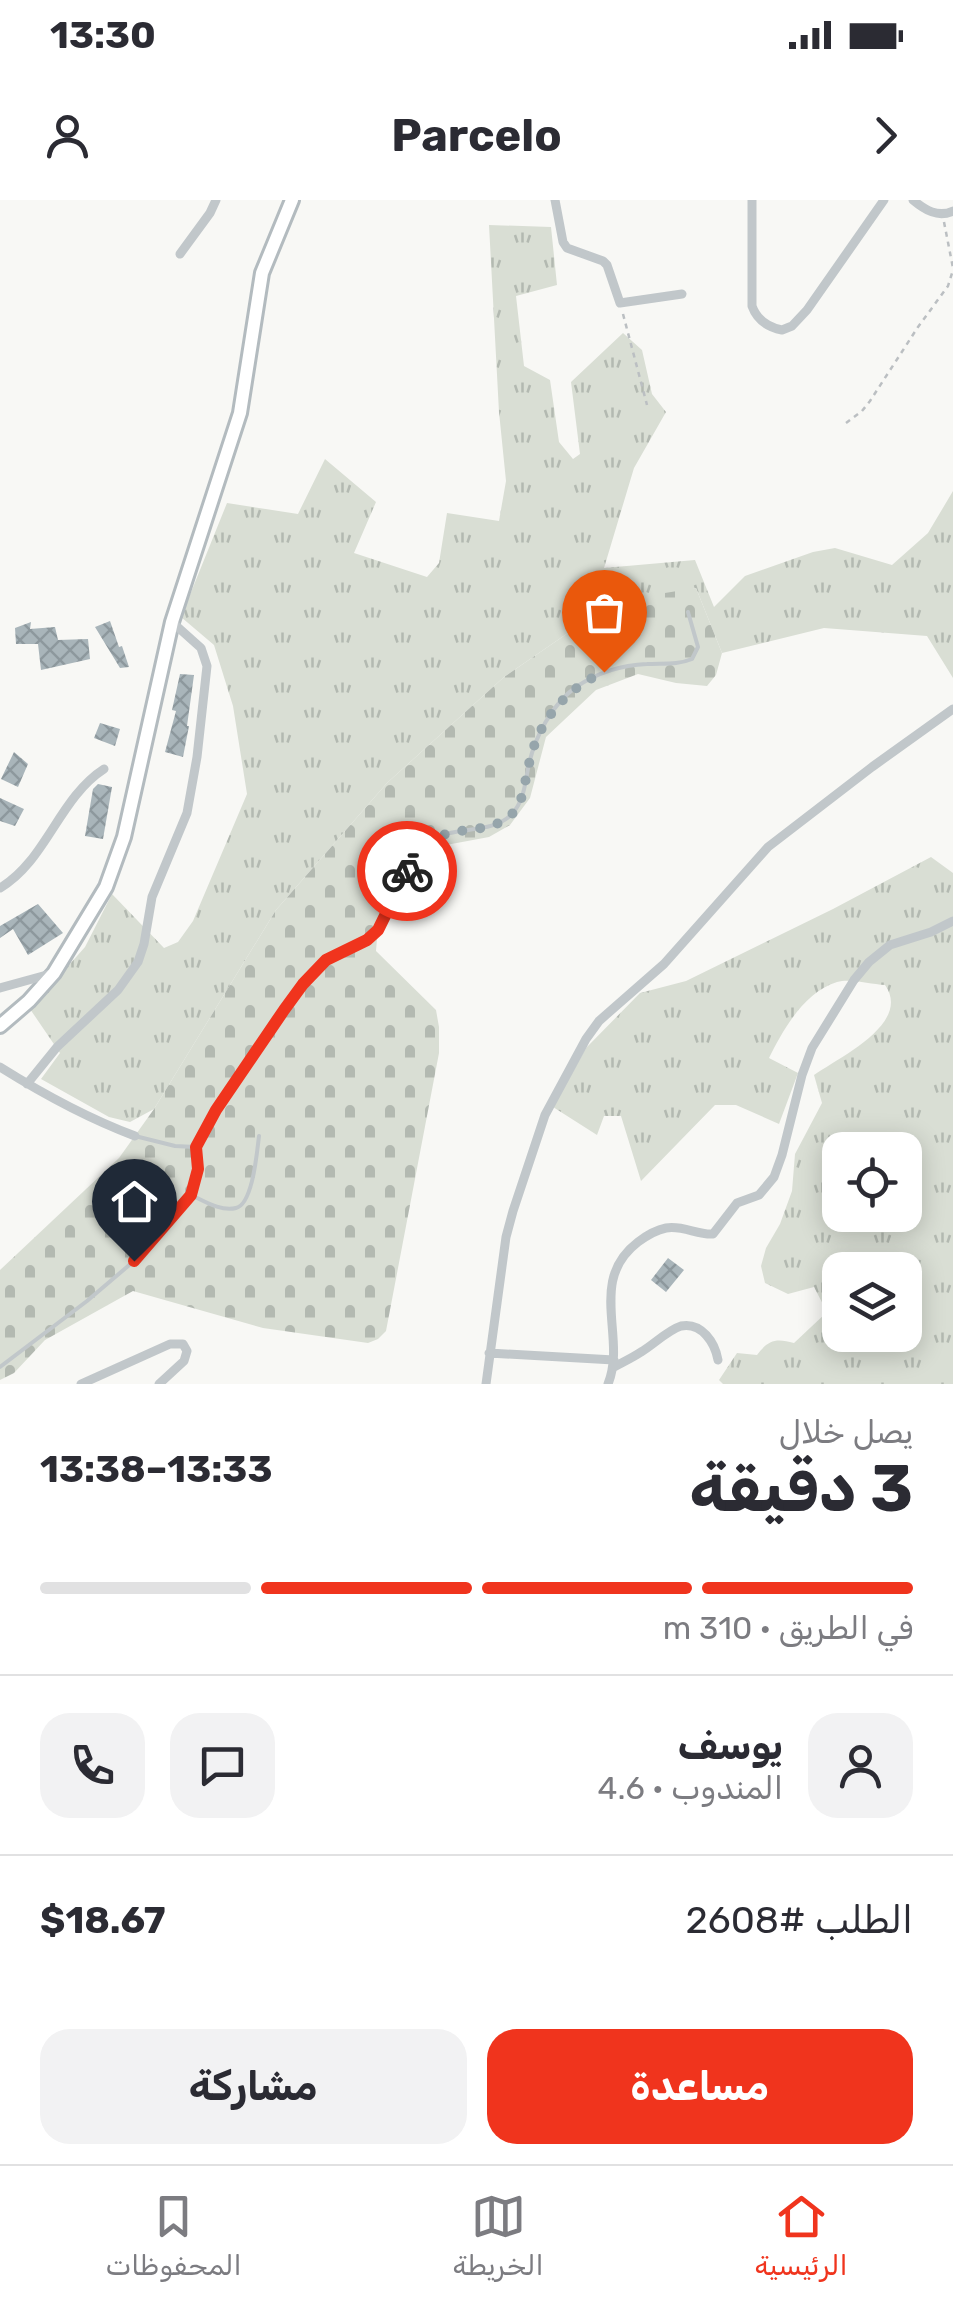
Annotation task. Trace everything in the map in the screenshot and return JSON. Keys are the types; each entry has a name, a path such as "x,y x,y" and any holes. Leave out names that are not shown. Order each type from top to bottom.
{"street":[{"path":"180,254 216,200"},
{"path":"0,1026 30,1001 54,972 106,886 124,836 172,622 240,413 262,273 292,200"},
{"path":"555,200 566,248 603,261 620,303 682,294"},
{"path":"752,200 752,306 760,320 782,330 792,326 807,310 884,200"},
{"path":"913,200 933,213 948,213"},
{"path":"27,1084 58,1047 118,990 138,962 152,897 187,813 207,666 201,648 172,622"},
{"path":"486,1384 506,1237 534,1144 545,1114 598,1021 664,964 768,847 953,710"},
{"path":"0,888 20,872 85,784 104,770"},
{"path":"608,1384 614,1364 610,1304 622,1257 647,1236 666,1228 713,1234 737,1203 764,1190 782,1155 786,1129 812,1048 854,980 890,944 953,921"},
{"path":"0,988 54,972"},
{"path":"0,1067 90,1118 135,1136"},
{"path":"489,1353 614,1364 686,1326 708,1336 716,1346 718,1360"},
{"path":"81,1384 164,1346 182,1344 187,1350 184,1360 159,1384"}],"lane":[{"path":"0,1367 134,1261 191,1195 198,1169 196,1147 234,1082 303,984 326,960 367,940 378,930 400,882 426,844 443,835 494,824 512,814 523,795 533,749 543,727 571,690 618,668 679,663 692,658 698,647 688,612"},
{"path":"135,1136 196,1147"},
{"path":"191,1195 230,1209 244,1204 259,1136"}],"path":[{"path":"846,423 862,412 948,286 953,269 948,213"},
{"path":"620,303 647,405"}],"green space":[{"path":"489,225 551,227 557,285 516,296 524,366 550,380 559,442 573,459 580,454 571,382 623,333 642,350 652,394 666,412 634,468 604,568 695,560 714,607 745,576 813,552 835,548 892,565 928,533 953,491 953,678 927,636 824,628 722,653 696,588 584,622 504,677 387,783 276,910 154,1109 130,1122 109,1117 41,1079 60,1053 30,1009 85,947 112,894 164,948 178,942 193,921 247,794 233,706 214,645 181,617 227,503 298,514 325,459 376,502 354,553 427,577 439,563 447,513 499,521 506,481"},
{"path":"696,588 722,653 716,675 707,686 638,674 596,690 546,737 530,798 510,825 489,837 430,848 377,939 376,951 436,1010 439,1027 439,1053 386,1331 368,1343 263,1328 133,1291 45,1340 14,1373 0,1380 0,1270 119,1158 154,1109 276,910 387,783 504,677 584,622 640,597"},
{"path":"931,857 953,873 953,1384 723,1384 719,1380 737,1353 757,1355 773,1342 794,1343 822,1317 822,1352 922,1352 922,1252 822,1252 822,1302 814,1287 788,1294 765,1283 761,1266 792,1191 795,1154 822,1103 814,1075 855,1049 881,1025 889,1013 891,999 885,985 837,982 814,994 796,1013 769,1058 798,1073 779,1124 736,1105 715,1105 641,1181 621,1116 604,1116 597,1135 553,1107 586,1048 640,993 686,981"}],"building":[{"path":"110,621 129,667 120,668 95,627"},
{"path":"31,622 30,629 55,627 58,640 88,639 90,659 41,670 38,644 16,644 15,628"},
{"path":"180,674 194,675 183,757 165,752 176,711 172,710"},
{"path":"100,723 120,729 115,746 94,738"},
{"path":"14,752 28,764 18,787 1,779"},
{"path":"98,784 112,787 103,839 85,836 93,789"},
{"path":"0,798 24,809 15,826 0,821"},
{"path":"38,904 63,933 28,955 13,929 0,938 0,926"},
{"path":"668,1258 684,1270 666,1292 651,1280"}],"way so far":[{"path":"407,871 434,838 485,827 512,814 523,795 533,749 543,727 571,690 604,672"}],"route":[{"path":"134,1261 191,1195 198,1169 196,1147 216,1110 284,1010 326,960 367,940 378,930 407,871"}]}
